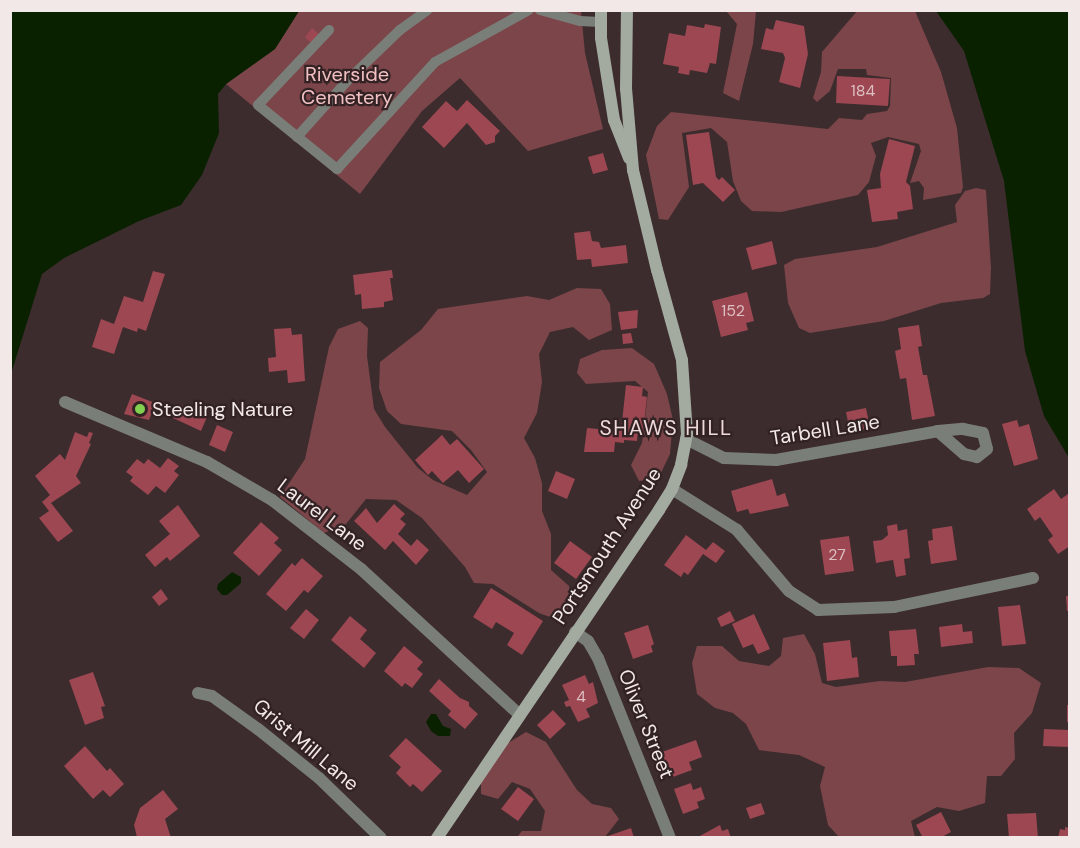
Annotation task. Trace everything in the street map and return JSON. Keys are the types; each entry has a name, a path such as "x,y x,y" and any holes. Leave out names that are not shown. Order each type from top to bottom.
{"main road":[{"name":"Portsmouth Avenue","path":"627,10 626,89 633,170"},
{"name":"Portsmouth Avenue","path":"437,837 672,489 681,465 686,439 687,403 682,360 633,170 614,120 601,16"}],"street":[{"name":"Laurel Lane","path":"65,402 207,462 272,500 361,569 520,715"},
{"name":"Tarbell Lane","path":"686,439 724,458 776,460 938,431"},
{"path":"672,489 737,531 789,591 818,610 894,607 1033,578"},
{"name":"Oliver Street","path":"575,632 588,641 598,658 670,837"},
{"name":"Grist Mill Lane","path":"198,693 212,696 258,729 319,778 381,837"}],"lane":[{"path":"297,136 347,81 400,30 428,10"},
{"path":"329,30 258,105 337,169 435,62 529,10"},
{"path":"540,10 580,21 601,16"}],"green space":[{"path":"858,10 915,11 941,72 957,128 963,187 961,193 923,200 924,188 919,181 910,183 921,151 919,144 888,137 871,143 876,156 869,182 858,195 781,212 752,211 741,201 733,181 727,142 711,128 682,133 689,187 668,220 659,219 646,155 657,126 671,112 828,129 839,118 862,120 867,114 887,111 890,106 891,78 867,75 866,69 838,69 830,91 817,102 813,98 821,72 822,52"},
{"name":"Riverside Cemetery","path":"299,11 581,11 585,53 603,129 528,151 460,78 422,111 360,194 226,84 275,49"},
{"path":"726,11 756,11 753,44 739,101 723,93 737,24"},
{"path":"976,188 986,190 991,268 990,294 983,298 941,303 884,321 810,333 799,328 788,303 784,265 795,259 877,247 957,222 955,205 965,191"},
{"path":"577,288 601,289 610,304 612,330 589,340 573,327 550,332 539,354 542,382 537,413 524,438 535,458 542,483 542,511 551,534 551,570 569,586 573,602 558,620 539,613 493,584 474,583 465,567 422,518 396,500 366,499 346,524 324,533 280,497 305,459 329,347 338,329 360,321 368,328 367,356 374,409 385,427 418,468 433,480 467,495 487,472 471,450 452,431 401,424 387,411 379,388 380,362 421,330 438,309 527,296 549,300"},
{"path":"632,348 654,364 667,394 673,420 670,454 658,479 639,481 631,465 642,443 648,392 635,381 586,384 577,373 580,359 602,350"},
{"path":"804,634 815,654 822,683 836,687 880,681 905,682 988,667 1019,668 1041,683 1032,713 1014,733 1015,759 1001,776 987,776 985,803 959,811 937,807 911,821 915,837 839,837 828,825 820,786 825,767 799,755 759,750 746,724 733,713 715,708 697,694 692,663 697,646 722,646 739,661 769,666 781,656 783,638"},
{"path":"526,732 546,742 577,790 592,804 611,808 619,819 605,837 517,837 522,831 541,831 545,811 530,789 512,782 498,799 481,794 481,781 508,743"}],"shaded area":[{"path":"11,10 299,11 275,49 226,84 218,94 219,133 202,175 181,205 139,221 64,258 42,274 11,374"},
{"path":"936,11 1069,11 1069,458 1044,416 1025,351 1004,181 964,51"},
{"path":"232,572 241,577 241,583 227,595 222,595 217,589 218,584"},
{"path":"431,714 436,714 443,726 451,729 450,736 438,736 431,731 426,722"}],"building":[{"path":"776,20 804,26 808,54 800,88 779,82 785,58 783,53 761,49 766,28 773,30"},
{"path":"705,24 721,27 716,64 710,63 707,73 690,70 689,75 678,73 679,67 663,64 669,33 685,36 687,25 704,28"},
{"path":"312,28 320,35 312,44 305,37"},
{"path":"837,76 890,79 888,106 836,103"},
{"path":"467,100 500,131 495,136 495,142 486,145 467,123 444,148 422,127 446,101 457,111"},
{"path":"709,132 716,177 719,180 722,177 735,190 723,202 703,183 693,185 686,135"},
{"path":"889,139 915,146 906,182 910,186 913,209 897,212 898,219 872,222 867,190 881,188 880,174"},
{"path":"603,153 608,170 593,174 588,157"},
{"path":"590,231 592,241 599,242 601,248 626,245 628,263 592,267 591,259 577,260 574,233"},
{"path":"772,241 777,264 752,270 746,248"},
{"path":"392,270 393,278 390,278 393,300 384,302 384,307 362,309 361,294 355,295 353,275"},
{"path":"153,271 165,274 146,331 138,328 137,332 123,327 114,354 92,347 101,319 114,324 124,296 143,302"},
{"path":"747,292 754,321 746,323 748,330 721,337 712,301"},
{"path":"638,310 637,328 621,330 618,312"},
{"path":"919,325 922,346 918,347 923,375 927,375 935,416 912,420 906,378 900,379 895,351 901,349 898,328"},
{"path":"291,328 292,335 302,334 305,381 288,383 287,370 269,372 268,358 276,357 274,329"},
{"path":"631,333 633,343 623,344 622,334"},
{"path":"626,385 643,387 642,396 647,397 643,432 638,431 637,441 615,442 614,452 584,452 587,428 621,431"},
{"name":"Steeling Nature","path":"132,394 155,403 149,420 124,414"},
{"path":"179,404 207,417 201,431 173,418"},
{"path":"866,408 870,428 850,432 846,412"},
{"path":"1017,420 1019,427 1029,424 1038,459 1014,466 1002,424"},
{"path":"217,425 233,432 225,452 209,445"},
{"path":"75,432 87,437 89,432 93,433 89,443 91,444 76,476 81,483 51,503 73,531 58,542 39,518 49,511 42,502 50,495 35,476 60,454 65,460"},
{"path":"442,435 450,445 457,439 484,469 469,483 458,470 443,483 432,471 428,475 415,460"},
{"path":"168,458 179,466 174,471 179,475 165,493 156,486 148,495 130,481 133,477 126,472 137,459 144,464 148,459 160,468"},
{"path":"556,471 575,479 567,499 548,491"},
{"path":"772,479 777,496 785,493 789,506 750,514 748,509 737,512 731,491"},
{"path":"1054,489 1061,499 1068,494 1070,497 1070,546 1058,554 1048,540 1053,536 1040,517 1035,521 1027,509"},
{"path":"394,504 405,514 400,519 406,524 398,534 411,546 417,539 429,550 416,565 393,541 385,550 354,521 366,508 377,523"},
{"path":"178,505 200,536 170,561 167,557 155,567 145,555 170,534 159,521"},
{"path":"261,522 279,538 274,543 282,550 259,576 233,553"},
{"path":"897,524 898,531 907,529 910,558 904,559 906,575 896,577 893,560 876,563 873,541 882,540 888,535 887,526"},
{"path":"952,526 957,560 931,564 928,541 933,540 932,529"},
{"path":"686,535 706,550 713,542 725,551 716,563 703,554 688,575 684,572 681,577 664,565"},
{"path":"849,536 854,571 825,575 820,540"},
{"path":"570,541 592,557 576,579 554,563"},
{"path":"302,558 323,576 308,593 304,590 286,611 266,594 292,563 295,566"},
{"path":"491,588 543,621 522,655 507,645 514,633 496,622 492,629 473,617"},
{"path":"161,589 168,599 159,606 152,597"},
{"path":"1066,596 1070,596 1070,611 1067,611"},
{"path":"1020,605 1026,644 1002,646 998,607"},
{"path":"306,609 319,620 304,639 290,628"},
{"path":"730,611 735,621 721,627 717,618"},
{"path":"754,614 770,649 758,654 753,644 743,648 732,624"},
{"path":"350,616 367,630 360,639 376,653 364,668 331,640"},
{"path":"962,624 963,632 972,631 973,643 941,647 939,627"},
{"path":"648,625 654,644 651,646 653,652 633,659 624,633"},
{"path":"916,629 919,654 914,654 915,665 897,666 897,656 891,656 889,631"},
{"path":"850,640 852,658 857,657 859,677 827,681 823,643"},
{"path":"404,646 423,662 417,669 423,674 412,688 405,683 402,687 384,671"},
{"path":"93,672 105,706 101,707 104,718 85,725 69,680"},
{"path":"585,675 589,684 593,682 598,703 586,709 590,717 578,722 570,706 566,707 564,702 569,700 562,685"},
{"path":"439,679 460,698 469,702 469,706 478,714 465,729 448,715 451,711 429,691"},
{"path":"1067,705 1070,705 1070,722 1067,722"},
{"path":"553,710 566,724 550,739 537,725"},
{"path":"1044,729 1069,730 1069,747 1043,746"},
{"path":"406,738 442,771 422,792 413,784 410,787 396,773 401,767 389,756"},
{"path":"696,740 702,757 689,762 692,770 670,778 662,752"},
{"path":"85,746 107,771 110,768 124,784 110,797 103,790 93,799 64,766"},
{"path":"691,783 693,790 701,787 705,799 697,802 699,808 683,814 674,789"},
{"path":"518,787 534,799 518,821 501,809"},
{"path":"163,790 178,809 165,819 171,838 137,837 134,825 140,808"},
{"path":"761,803 765,814 750,819 746,808"},
{"path":"941,812 951,832 940,838 923,838 916,825"},
{"path":"1036,813 1038,838 1009,838 1007,814"},
{"path":"720,825 722,831 728,829 731,838 696,838"},
{"path":"1065,827 1070,828 1070,838 1058,838 1060,829 1065,830"},
{"path":"631,828 634,838 605,838 605,837"}],"place":[{"name":"Steeling Nature","path":"140,409"}],"district":[{"name":"SHAWS HILL","path":"666,428"}]}
